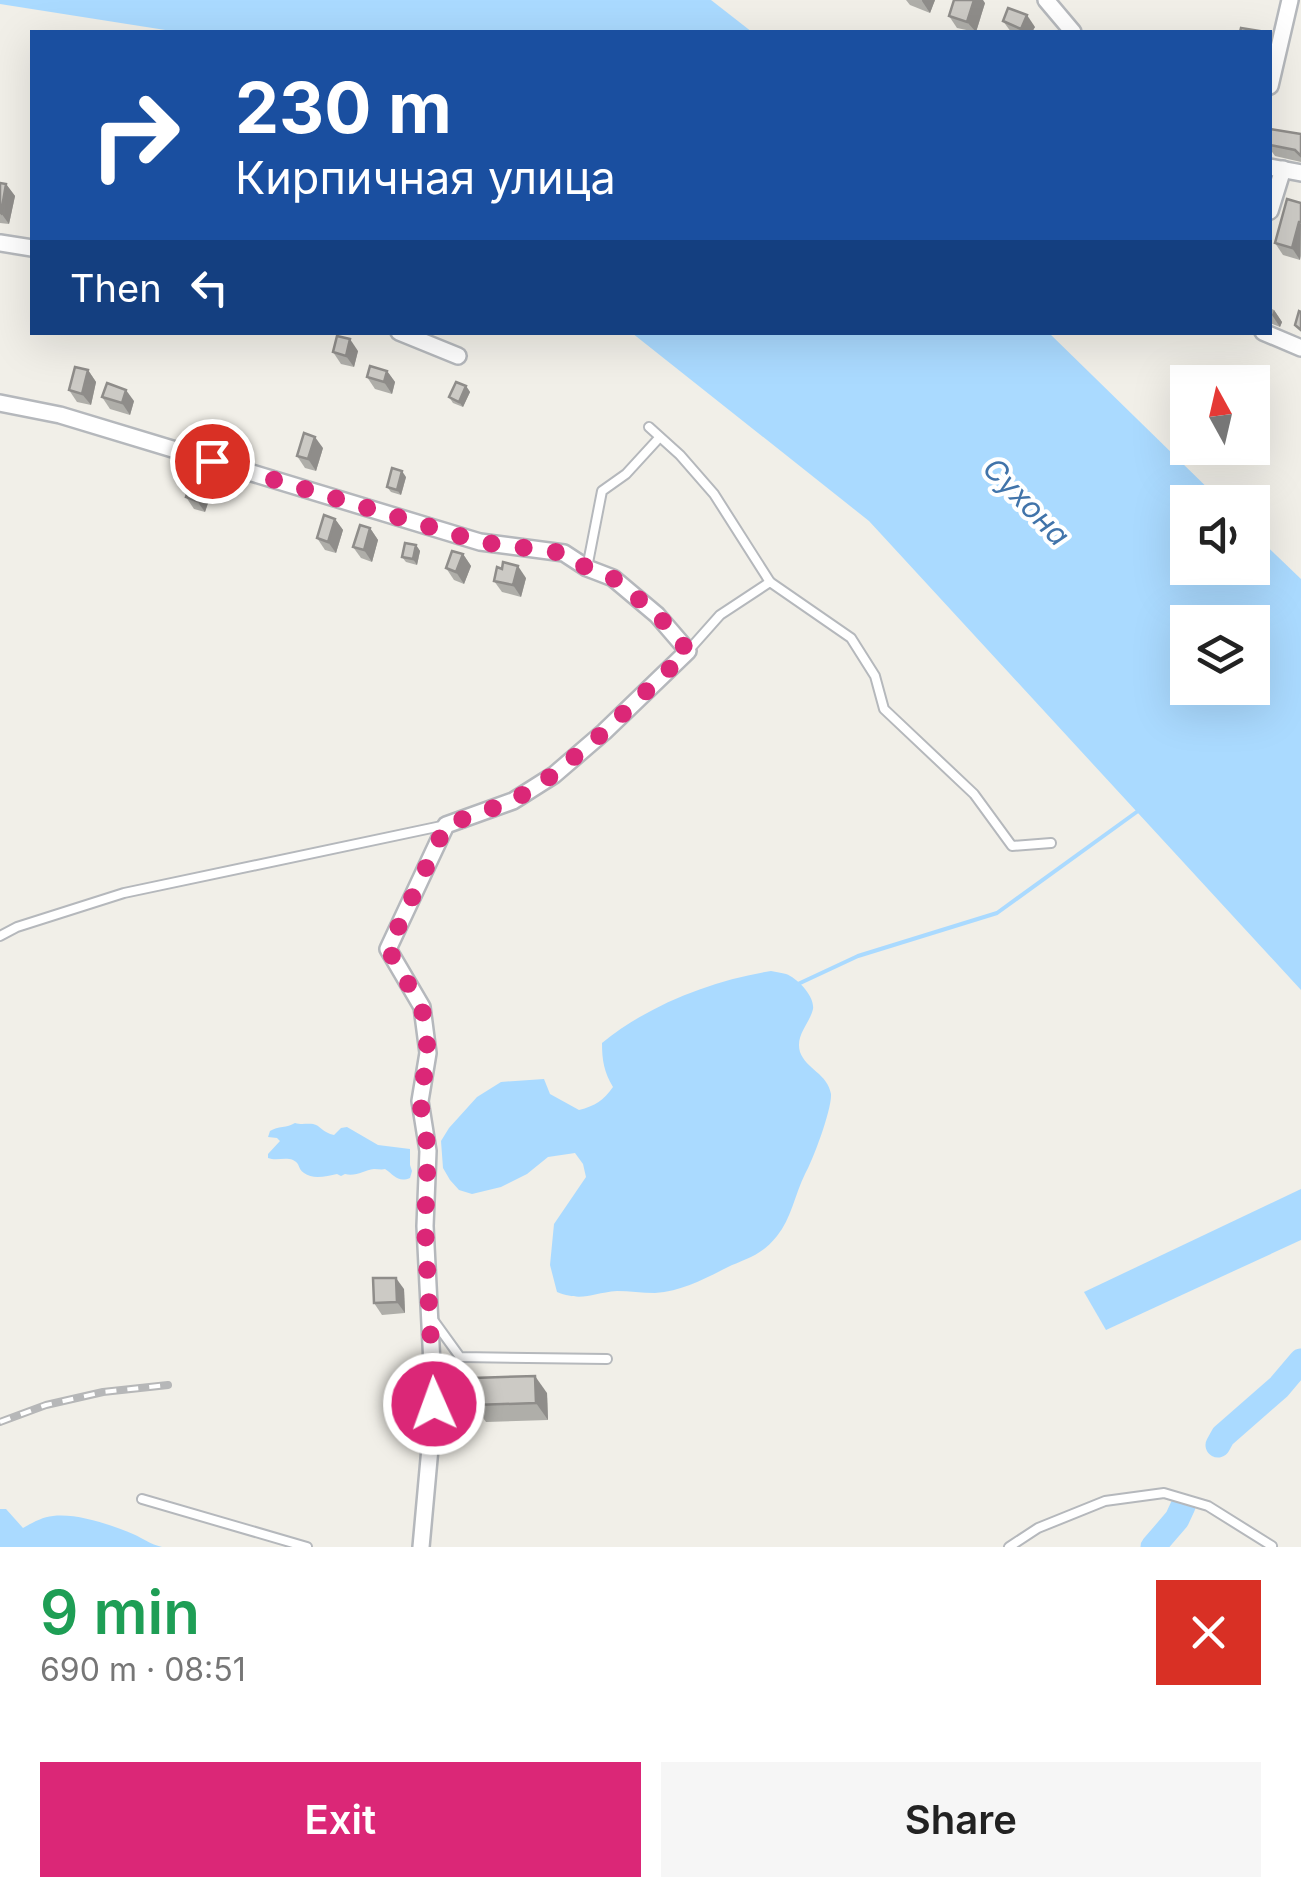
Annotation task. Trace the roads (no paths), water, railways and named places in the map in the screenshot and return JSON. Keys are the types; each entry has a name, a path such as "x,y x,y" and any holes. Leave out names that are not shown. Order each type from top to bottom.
{"street":[{"path":"1046,0 1072,30"},
{"path":"1272,77 1290,0"},
{"path":"1272,199 1277,168 1301,173"},
{"path":"0,243 30,248"},
{"path":"406,335 458,356"},
{"path":"1270,335 1301,348"},
{"path":"0,403 60,415 480,542 564,553 613,578 657,614 688,651 554,774 513,801 446,825 388,949 422,1008 428,1052 420,1101 428,1150 425,1226 434,1404 420,1547"}],"lane":[{"path":"649,427 714,494 770,582 851,638 875,676 884,709 974,794 1012,846 1051,843"},
{"path":"587,568 602,491 626,474 659,438"},
{"path":"688,651 720,615 770,582"},
{"path":"0,936 17,926 124,893 446,825"},
{"path":"431,1317 460,1357 606,1359"},
{"path":"1009,1547 1038,1528 1105,1501 1164,1493 1208,1506 1272,1546"},
{"path":"142,1499 307,1547"}],"water":[{"path":"0,0 711,0 749,30 165,30 0,4"},
{"name":"Сухона","path":"635,335 1051,335 1170,451 1170,465 1184,465 1205,485 1170,485 1170,585 1270,585 1270,549 1301,579 1301,990 869,521"},
{"path":"771,971 795,979 811,999 813,1009 801,1035 800,1052 826,1081 831,1094 817,1146 782,1229 753,1256 674,1290 617,1291 580,1297 557,1292 550,1265 554,1224 586,1177 583,1164 575,1153 548,1157 527,1174 501,1187 472,1194 459,1190 443,1168 441,1141 449,1128 477,1097 501,1082 544,1079 550,1094 579,1110 594,1104 613,1087 604,1066 602,1043 620,1029 682,996"},
{"path":"295,1123 315,1125 334,1135 347,1127 378,1145 410,1149 410,1178 399,1179 385,1169 312,1176 293,1160 268,1158 280,1141 268,1137 270,1131"},
{"path":"1301,1189 1301,1240 1106,1330 1084,1292"},
{"path":"0,1509 6,1509 23,1528 49,1517 73,1516 115,1527 162,1547 0,1547"}],"waterway":[{"path":"798,984 858,956 997,913 1138,811"},
{"path":"1218,1445 1301,1361"},
{"path":"1153,1547 1183,1506"}],"railway":[{"path":"0,1422 46,1405 103,1392 168,1385"}]}
